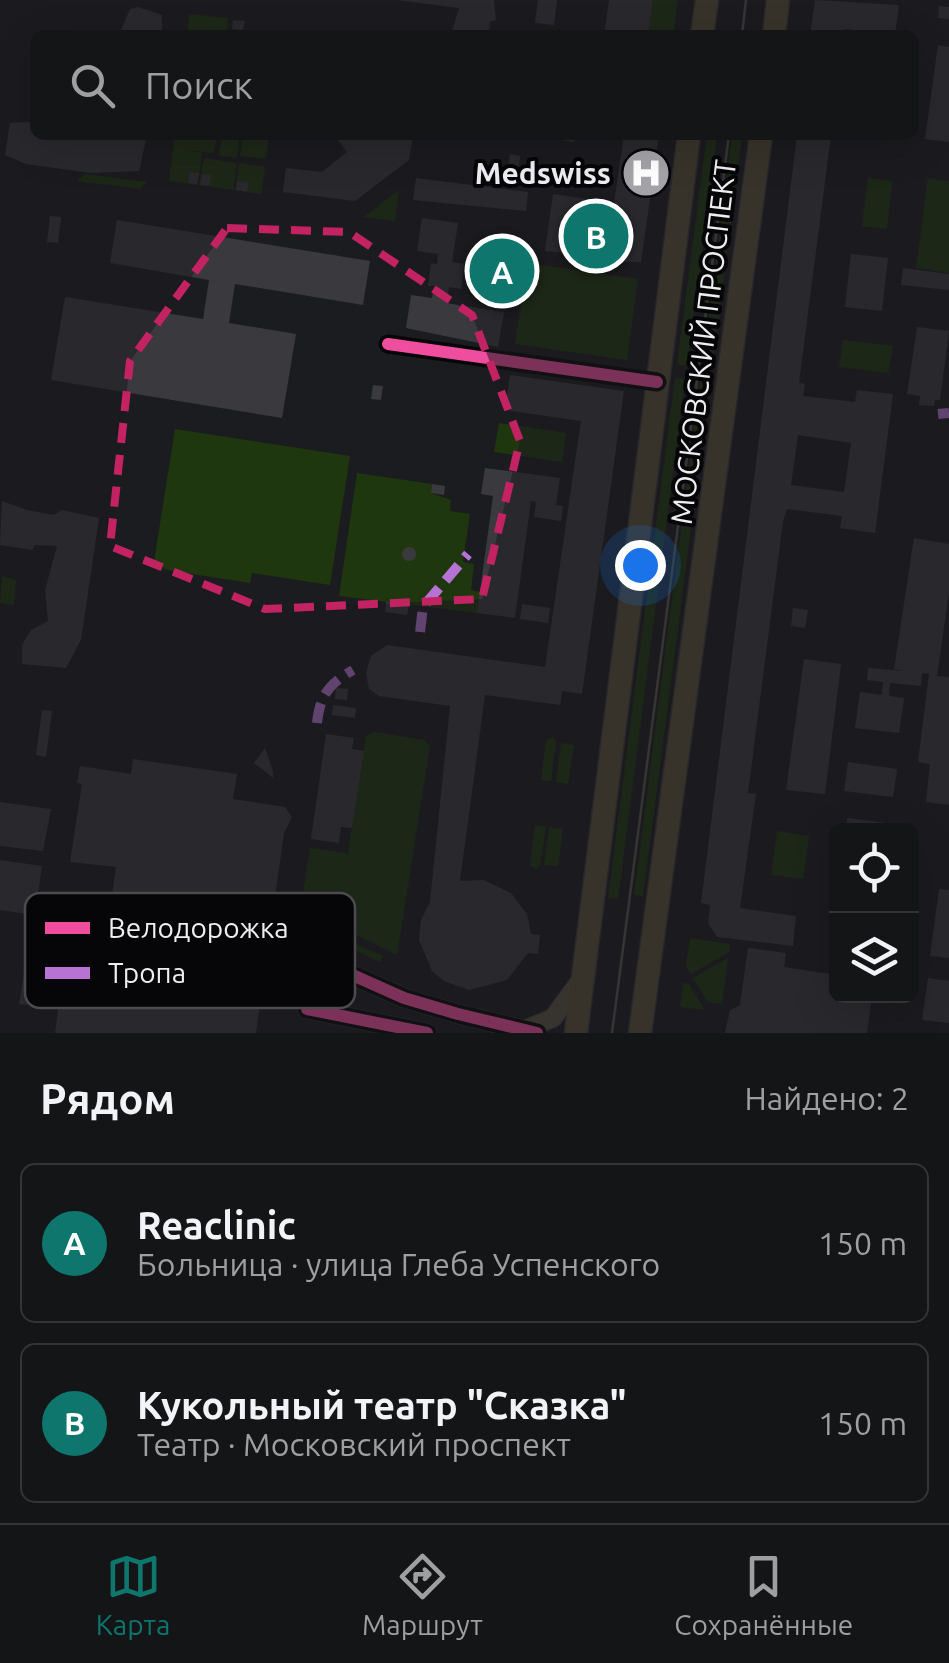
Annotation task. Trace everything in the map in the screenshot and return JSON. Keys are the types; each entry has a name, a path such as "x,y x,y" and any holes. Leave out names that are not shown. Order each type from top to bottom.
{"main road":[{"path":"703,30 707,0"},
{"path":"775,30 778,0"},
{"name":"МОСКОВСКИЙ ПРОСПЕКТ","path":"576,1033 689,140"},
{"name":"МОСКОВСКИЙ ПРОСПЕКТ","path":"640,1033 760,140"}],"street":[{"path":"388,344 657,382"},
{"path":"355,976 404,998 530,1032 553,1018 580,980"},
{"path":"307,1008 427,1033"}],"highlighted area":[{"path":"227,228 349,232 472,315 520,441 482,599 265,609 110,546 130,361"}],"green space":[{"path":"653,0 678,0 674,30 649,30"},
{"path":"189,14 228,18 227,30 187,30"},
{"path":"174,140 216,140 214,153 187,150 202,153 198,185 169,181"},
{"path":"221,140 239,140 237,158 219,156"},
{"path":"242,140 268,140 266,159 240,156"},
{"path":"706,140 716,140 687,366 677,364"},
{"path":"731,140 741,140 712,369 702,368"},
{"path":"204,158 237,163 233,190 199,185"},
{"path":"239,163 265,167 261,194 235,190"},
{"path":"85,174 147,182 139,189 77,181"},
{"path":"868,178 892,181 887,229 862,226"},
{"path":"928,178 949,181 949,273 916,268"},
{"path":"399,190 395,221 364,217"},
{"path":"527,263 638,279 627,360 515,344"},
{"path":"843,340 893,346 888,373 839,367"},
{"path":"675,378 685,379 618,899 608,898"},
{"path":"700,381 710,383 643,896 634,895"},
{"path":"499,423 566,433 562,462 494,452"},
{"path":"175,429 350,456 330,585 252,573 250,583 153,568"},
{"path":"357,473 432,484 431,493 451,500 450,511 470,514 463,562 474,564 471,590 480,592 477,613 339,596"},
{"path":"2,576 16,580 14,605 0,603"},
{"path":"374,732 424,740 430,746 397,955 355,934 355,893 303,893 310,848 348,853 366,736"},
{"path":"553,737 556,742 551,781 541,780 546,741"},
{"path":"561,743 574,745 568,784 556,782"},
{"path":"535,825 546,827 540,866 536,869 530,865"},
{"path":"549,827 563,829 558,866 544,865"},
{"path":"777,831 809,836 803,879 771,875"},
{"path":"690,938 730,944 729,952 691,974 686,966"},
{"path":"355,944 383,956 380,962 355,950"},
{"path":"728,958 722,1004 708,1002 693,978"},
{"path":"683,983 689,984 705,1010 680,1007"}],"building":[{"path":"397,0 494,0 496,20 490,22 489,30 452,30 459,8"},
{"path":"538,0 557,0 554,25 535,23"},
{"path":"609,0 653,0 649,30 605,30"},
{"path":"815,0 899,5 896,30 811,30"},
{"path":"939,6 949,7 949,19 938,18"},
{"path":"138,7 162,15 162,30 121,30 130,9"},
{"path":"233,20 245,21 243,30 232,29"},
{"path":"938,45 949,47 949,142 925,139"},
{"path":"10,123 30,123 30,140 146,140 139,171 91,173 26,164 5,155"},
{"path":"338,140 412,140 409,160 355,201 283,192 286,168 322,172 347,152"},
{"path":"623,140 658,140 641,262 618,262 605,254 565,248 564,253 545,251 553,194 614,203"},
{"path":"796,140 830,140 799,383 805,384 803,396 855,402 857,390 893,394 875,533 840,528 842,516 787,509 783,521 748,793 756,794 740,908 796,916 793,946 717,937 708,923 710,905 701,903","holes":["798,435 851,443 844,492 791,485"]},
{"path":"510,154 520,156 519,167 508,166"},
{"path":"189,172 199,173 197,184 188,183"},
{"path":"202,174 211,175 209,186 200,185"},
{"path":"416,178 528,192 526,211 413,200"},
{"path":"237,181 249,182 247,192 236,190"},
{"path":"50,216 61,217 58,243 47,242"},
{"path":"422,218 458,223 452,262 464,264 461,289 449,287 446,303 504,312 498,347 406,328 411,295 432,298 434,286 428,286 431,263 437,264 438,254 417,251"},
{"path":"117,220 370,261 363,305 235,284 229,323 296,334 282,418 51,380 65,297 203,319 209,280 110,263"},
{"path":"478,245 513,249 507,293 472,288"},
{"path":"851,254 888,258 882,311 845,307"},
{"path":"903,268 949,274 949,290 901,285"},
{"path":"917,327 949,331 940,400 935,400 934,406 919,405 920,396 907,394"},
{"path":"510,375 624,391 582,694 562,691 560,705 485,695 460,881 483,880 511,893 527,914 531,934 540,935 538,954 528,953 507,980 469,990 444,981 432,971 419,940 421,920 430,902 450,706 379,696 369,689 366,673 371,656 387,645 545,667 581,421 505,410"},
{"path":"373,385 383,386 381,400 371,399"},
{"path":"485,468 560,478 556,505 563,506 561,521 534,517 536,502 531,501 515,618 477,613 493,496 481,494"},
{"path":"432,484 445,486 444,495 431,493"},
{"path":"2,501 54,515 62,510 99,518 81,640 66,668 22,664 22,645 31,630 48,621 45,590 57,546 35,545 32,550 0,545"},
{"path":"914,538 949,544 949,592 937,676 949,677 949,805 926,802 930,764 918,762 929,674 922,673 921,686 890,683 889,696 904,698 899,733 855,728 860,692 882,695 883,682 867,680 868,668 905,671 894,669"},
{"path":"409,547 416,554 409,561 402,554"},
{"path":"386,602 409,605 407,615 385,612"},
{"path":"522,604 550,608 548,623 520,619"},
{"path":"793,608 808,610 805,628 791,626"},
{"path":"804,659 841,664 825,794 786,790"},
{"path":"336,688 348,689 347,700 335,699"},
{"path":"333,705 356,708 355,718 332,715"},
{"path":"42,710 52,711 46,757 36,755"},
{"path":"326,734 354,738 352,749 364,751 352,828 341,827 339,843 311,839"},
{"path":"265,748 273,771 273,778 254,763"},
{"path":"133,759 237,774 233,799 285,807 292,817 284,833 276,893 112,893 116,867 70,862 82,784 77,783 80,766 131,774"},
{"path":"848,762 897,769 893,797 844,791"},
{"path":"0,802 51,809 43,851 0,846"},
{"path":"847,818 888,823 847,823"},
{"path":"0,860 42,866 38,893 25,893 25,914 0,910"},
{"path":"939,889 949,890 949,958 930,956"},
{"path":"748,948 786,953 784,967 829,974 829,1003 871,1003 867,1033 725,1033 730,1010 740,1005"},
{"path":"25,966 25,1005 19,1004"},
{"path":"928,978 949,981 949,1023 922,1020"},
{"path":"50,1008 260,1008 256,1033 55,1033 58,1009"}],"tram line":[{"path":"743,30 746,0"},
{"path":"612,1033 728,140"}],"marked path":[{"path":"938,414 949,413"},
{"path":"420,632 423,607 468,554"},
{"path":"317,723 327,691 353,670"}],"cycle path":[{"path":"388,344 657,382"},
{"path":"355,976 404,998 537,1033"},
{"path":"307,1008 427,1033"}],"place":[{"name":"Medswiss","path":"646,173"},
{"name":"Кукольный театр \"Сказка\"","path":"596,236"},
{"name":"Reaclinic","path":"502,271"}]}
